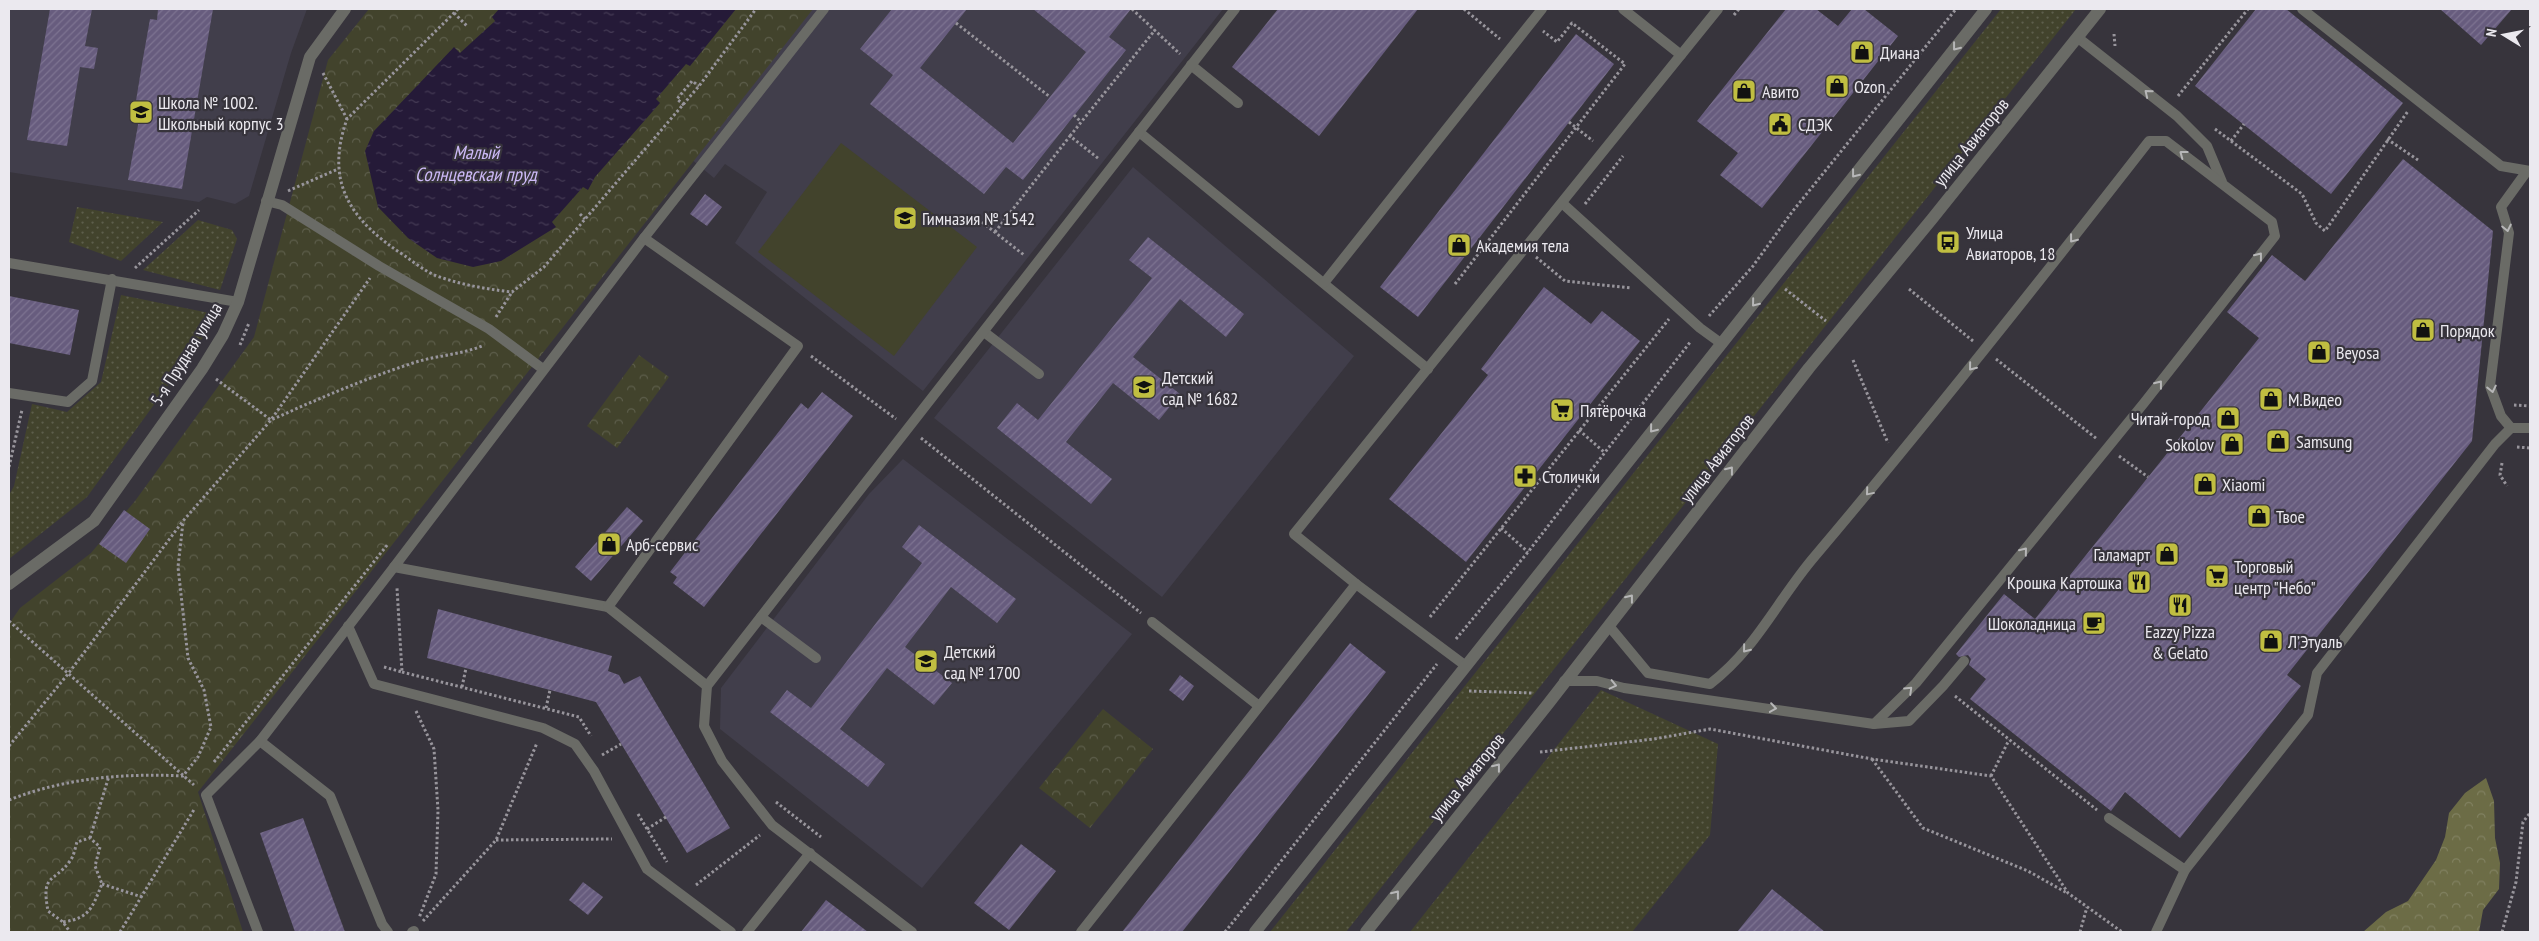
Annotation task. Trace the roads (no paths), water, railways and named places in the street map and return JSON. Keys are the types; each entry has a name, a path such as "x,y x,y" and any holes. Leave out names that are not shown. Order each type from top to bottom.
{"street":[{"name":"5-я Прудная улица","path":"9,584 94,521 202,369 223,335 238,302 266,201 310,57 345,9"},
{"name":"улица Авиаторов","path":"1366,932 1609,626 1809,368 1932,219 2100,9"},
{"path":"1255,932 1722,344 1981,11"}],"lane":[{"path":"258,932 206,795 260,741 348,626 395,572 543,369 824,9"},
{"path":"912,932 772,825 722,761 704,726 707,686 1235,9"},
{"path":"1324,283 1542,9"},
{"path":"1623,9 1681,55"},
{"path":"1466,666 1356,584 1294,534 1718,9"},
{"path":"2302,9 2501,166 2528,171 2501,207 2510,233 2490,386 2501,416 2511,428"},
{"path":"2077,37 2178,116 2207,146 2222,183"},
{"path":"1191,65 1238,103"},
{"path":"1139,132 1428,369"},
{"path":"1609,626 1648,673 1710,684 1731,668 1777,611 1809,563 1985,350 2149,141 2166,141 2272,222 2275,236 2108,448 1916,683 1874,724"},
{"path":"266,201 282,205 379,266 489,329 543,369"},
{"path":"1562,203 1700,328 1722,344"},
{"path":"608,607 798,346 644,238"},
{"path":"9,263 112,279 238,302"},
{"path":"9,392 68,402 92,381 112,279"},
{"path":"984,332 1039,374"},
{"path":"2156,932 2185,870 2308,715 2317,673 2495,444 2511,428 2530,428"},
{"path":"395,572 608,607 707,686"},
{"path":"1081,932 1356,584"},
{"path":"761,617 816,658"},
{"path":"1152,622 1259,706"},
{"path":"348,626 374,684 543,728 575,744 594,771 647,869 731,932"},
{"path":"1564,681 1597,681 1624,688 1874,724 1909,721 1964,661"},
{"path":"260,741 330,796 382,924 388,932"},
{"path":"2109,818 2185,870"},
{"path":"747,932 810,853"}],"water":[{"name":"Малый Солнцевскаи пруд","path":"499,9 736,9 690,66 686,64 656,99 660,103 595,177 588,190 583,187 552,222 556,227 501,261 473,267 437,258 408,238 378,207 365,151 374,131 454,47 460,53 495,21 492,17"}],"place":[{"name":"Диана","path":"1862,52"},
{"name":"Ozon","path":"1837,86"},
{"name":"Авито","path":"1744,91"},
{"name":"Школа № 1002. Школьный корпус 3","path":"141,112"},
{"name":"СДЭК","path":"1780,124"},
{"name":"Гимназия № 1542","path":"905,218"},
{"name":"Улица Авиаторов, 18","path":"1948,242"},
{"name":"Академия тела","path":"1459,245"},
{"name":"Порядок","path":"2423,330"},
{"name":"Beyosa","path":"2319,352"},
{"name":"Детский сад № 1682","path":"1144,387"},
{"name":"М.Видео","path":"2271,399"},
{"name":"Пятёрочка","path":"1562,410"},
{"name":"Читай-город","path":"2228,418"},
{"name":"Samsung","path":"2278,441"},
{"name":"Sokolov","path":"2232,444"},
{"name":"Столички","path":"1525,476"},
{"name":"Xiaomi","path":"2205,484"},
{"name":"Твое","path":"2259,516"},
{"name":"Арб-сервис","path":"609,544"},
{"name":"Галамарт","path":"2167,554"},
{"name":"Торговый центр \"Небо\"","path":"2217,576"},
{"name":"Крошка Картошка","path":"2139,582"},
{"name":"Eazzy Pizza & Gelato","path":"2180,605"},
{"name":"Шоколадница","path":"2094,623"},
{"name":"Л’Этуаль","path":"2271,641"},
{"name":"Детский сад № 1700","path":"926,661"}]}
